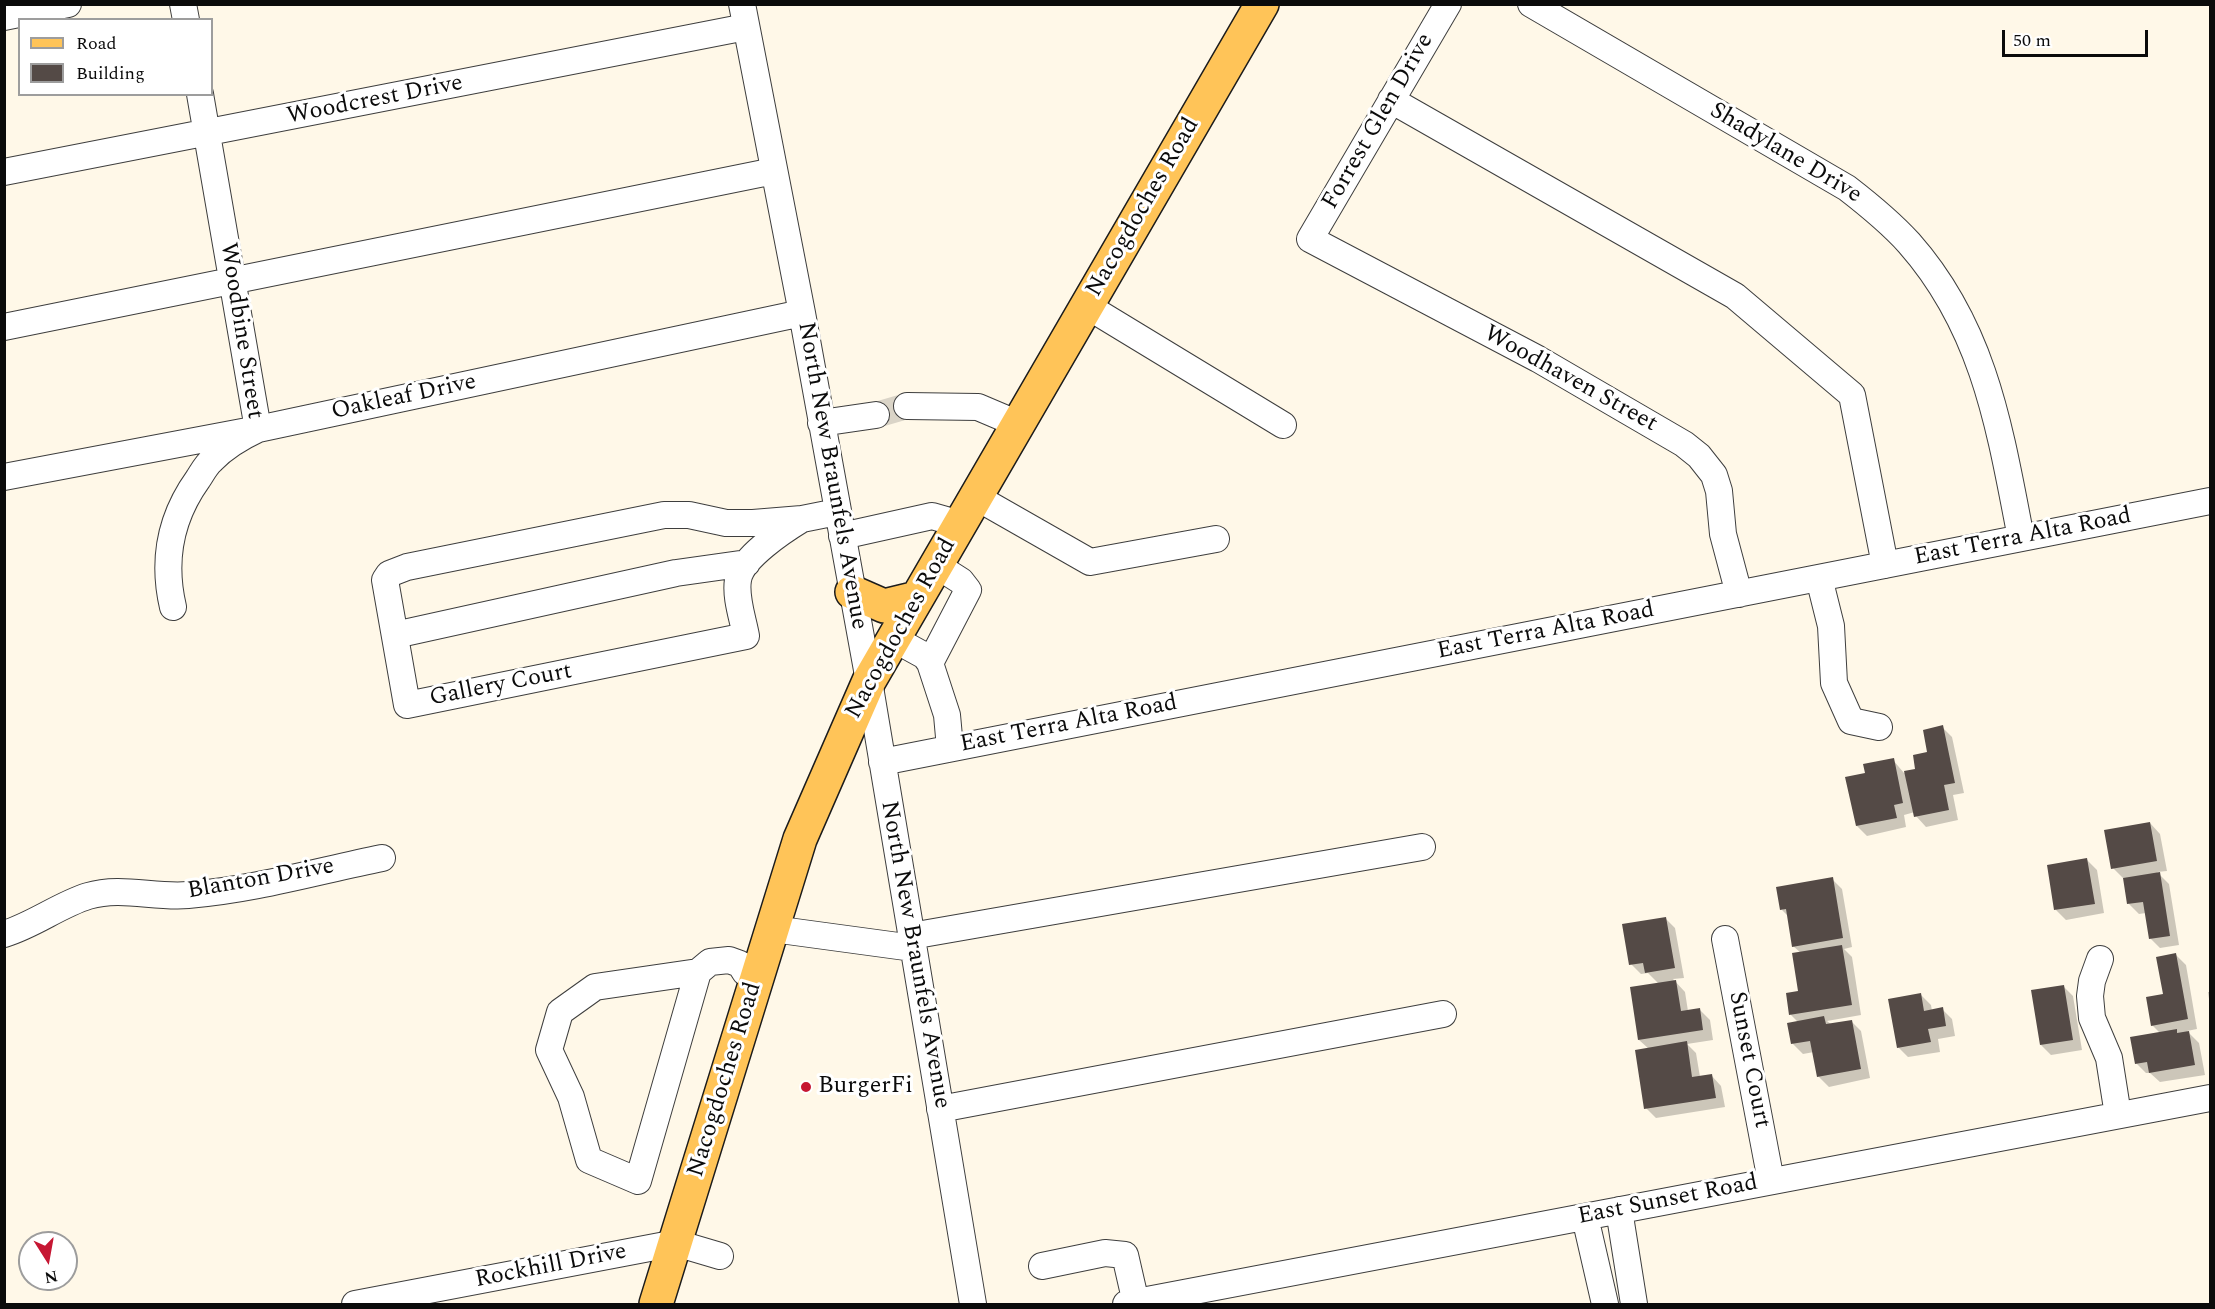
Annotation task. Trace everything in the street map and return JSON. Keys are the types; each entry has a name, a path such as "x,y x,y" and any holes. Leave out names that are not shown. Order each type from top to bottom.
{"main road":[{"name":"Nacogdoches Road","path":"656,1305 676,1244 751,977 772,930 800,839 869,681 1262,4"},
{"path":"852,592 884,606 917,598"}],"street":[{"path":"4,17 68,4"},
{"name":"Forrest Glen Drive","path":"1310,239 1448,4"},
{"name":"Shadylane Drive","path":"1531,4 1847,188 1879,213 1908,242 1948,295 1983,370 1999,422 2021,538"},
{"name":"Woodcrest Drive","path":"4,172 207,134 744,16"},
{"name":"North New Braunfels Avenue","path":"744,16 802,313 869,681 973,1305"},
{"name":"Woodbine Street","path":"173,607 168,560 172,529 183,499 211,460 235,441 258,429 200,96"},
{"path":"1391,100 1735,296 1852,395 1885,565"},
{"path":"4,327 774,171"},
{"name":"Woodhaven Street","path":"1310,239 1538,359 1684,444 1699,456 1714,476 1719,492 1723,534 1739,594"},
{"path":"1087,306 1283,425"},
{"name":"Oakleaf Drive","path":"4,477 258,429 802,313"},
{"path":"907,406 978,406 1018,424"},
{"path":"821,423 876,415"},
{"name":"East Terra Alta Road","path":"882,762 2211,501"},
{"name":"Gallery Court","path":"802,519 784,530 753,556 738,576 737,586 746,636 407,705 385,580 389,574 407,567 664,515 689,515 726,523 802,519 839,524 968,511 1090,562 1216,539"},
{"path":"395,635 676,573 747,563"},
{"path":"930,663 969,590 961,581 936,565"},
{"path":"1819,578 1830,626 1834,683 1842,704 1851,721 1879,727"},
{"path":"894,639 925,656 930,663 947,715 950,748"},
{"path":"772,930 912,942 1422,847"},
{"name":"Blanton Drive","path":"4,934 29,925 88,896 115,891 184,896 217,892 382,858"},
{"name":"Sunset Court","path":"1725,939 1771,1181"},
{"path":"2100,959 2092,981 2090,996 2092,1018 2109,1058 2118,1115"},
{"path":"698,972 638,1181 589,1160 571,1097 549,1050 560,1012 595,987 698,972 710,962 729,960 740,964 751,977"},
{"path":"940,1109 1443,1014"},
{"name":"East Sunset Road","path":"1131,1304 2211,1098"},
{"path":"1585,1217 1604,1300 1633,1298 1619,1210"},
{"path":"676,1244 720,1256"},
{"name":"Rockhill Drive","path":"355,1305 676,1244"},
{"path":"1042,1266 1105,1253 1125,1255 1131,1304"}],"building":[{"path":"1943,725 1955,783 1944,785 1949,810 1914,817 1904,771 1915,769 1913,755 1927,752 1923,730"},
{"path":"1894,758 1903,803 1894,805 1897,818 1856,826 1845,777 1865,773 1863,764"},
{"path":"2150,822 2157,861 2111,869 2104,830"},
{"path":"2087,858 2095,904 2054,910 2047,865"},
{"path":"2160,872 2170,936 2149,939 2143,902 2127,904 2123,878"},
{"path":"1833,877 1843,938 1792,947 1786,909 1780,910 1776,887"},
{"path":"1666,917 1675,968 1645,973 1643,963 1629,965 1622,924"},
{"path":"1842,945 1852,1005 1789,1015 1786,993 1798,991 1792,953"},
{"path":"2176,953 2188,1019 2151,1026 2146,997 2163,994 2156,957"},
{"path":"1676,980 1681,1011 1700,1008 1703,1030 1638,1040 1630,987"},
{"path":"2064,985 2073,1040 2040,1045 2031,990"},
{"path":"1921,993 1924,1011 1943,1007 1946,1026 1928,1029 1931,1042 1897,1048 1888,999"},
{"path":"1824,1016 1826,1024 1852,1020 1861,1069 1817,1077 1810,1041 1791,1044 1787,1023"},
{"path":"2177,1029 2177,1033 2189,1031 2195,1065 2149,1073 2147,1062 2135,1064 2130,1037"},
{"path":"1687,1041 1692,1077 1712,1074 1716,1098 1644,1109 1635,1050"}],"tunnel":[{"path":"876,415 907,406"}],"place":[{"name":"BurgerFi","path":"806,1087"}]}
